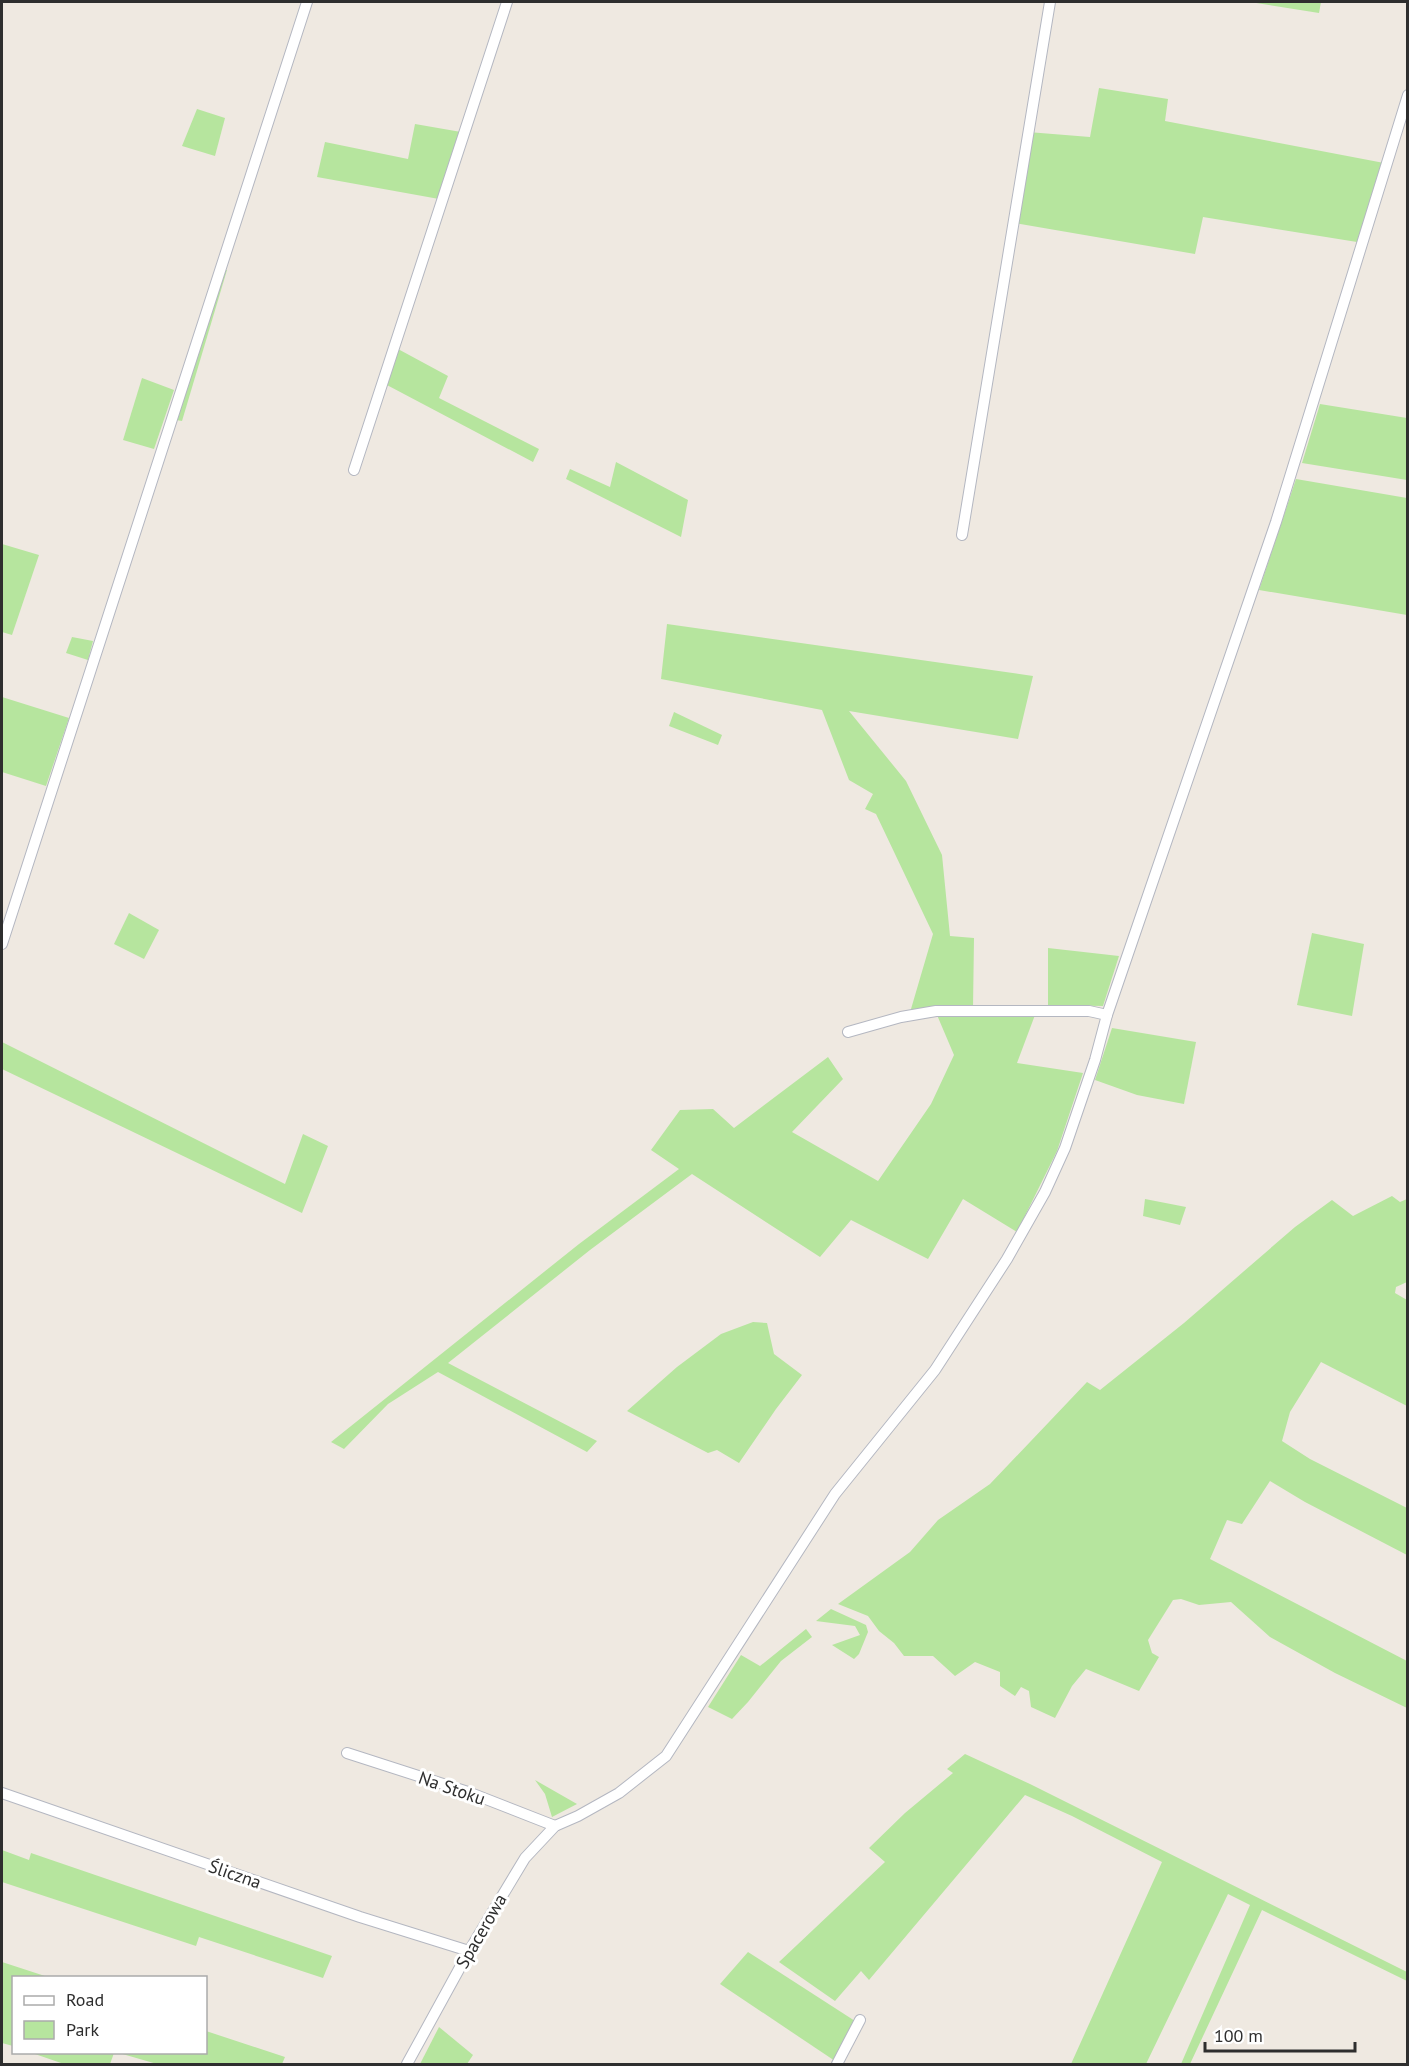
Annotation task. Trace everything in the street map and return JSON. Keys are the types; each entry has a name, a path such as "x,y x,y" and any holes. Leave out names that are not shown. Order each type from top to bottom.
{"street":[{"path":"2,944 307,2"},
{"path":"354,470 507,2"},
{"path":"962,536 1050,2"},
{"name":"Spacerowa","path":"407,2064 469,1951 525,1858 555,1826 619,1793 666,1756 835,1494 935,1370 1007,1259 1045,1192 1065,1148 1095,1060 1107,1015 1276,522 1407,95"},
{"path":"849,1032 901,1017 936,1011 1089,1011 1107,1015"},
{"name":"Na Stoku","path":"347,1752 468,1792 555,1826"},
{"name":"Śliczna","path":"2,1793 360,1917 469,1951"},
{"path":"837,2064 860,2020"}],"green space":[{"path":"1250,2 1321,2 1319,13"},
{"path":"1099,88 1168,99 1165,121 1384,163 1357,242 1203,217 1195,254 1015,223 1028,132 1090,137"},
{"path":"197,109 225,118 215,156 182,146"},
{"path":"415,124 461,132 439,199 317,177 325,142 408,159"},
{"path":"224,270 227,270 182,421 176,420"},
{"path":"398,349 448,376 439,398 539,449 533,462 385,384"},
{"path":"142,378 174,390 154,449 123,440"},
{"path":"1320,404 1407,418 1407,480 1302,463"},
{"path":"616,462 688,500 681,537 566,479 570,469 610,487"},
{"path":"1296,479 1407,498 1407,615 1259,590"},
{"path":"2,544 39,555 12,635 2,632"},
{"path":"667,624 1033,676 1018,739 849,711 906,781 942,855 950,936 974,938 973,1008 911,1009 933,934 876,814 865,809 873,794 849,780 822,710 661,679"},
{"path":"72,637 93,641 88,660 66,653"},
{"path":"2,697 69,718 46,786 2,772"},
{"path":"674,712 722,735 718,745 669,726"},
{"path":"129,913 159,930 144,959 114,944"},
{"path":"1312,933 1364,944 1352,1016 1297,1005"},
{"path":"1048,948 1119,956 1103,1006 1048,1005"},
{"path":"937,1015 1035,1015 1017,1063 1083,1073 1057,1151 1017,1232 963,1199 928,1259 851,1220 820,1257 692,1174 590,1250 448,1363 597,1441 587,1452 438,1372 388,1404 344,1449 331,1442 579,1244 679,1169 651,1150 680,1110 713,1109 734,1128 828,1057 843,1079 792,1132 878,1181 931,1104 954,1055"},
{"path":"1112,1028 1196,1042 1184,1104 1137,1095 1095,1080"},
{"path":"2,1042 285,1184 303,1134 328,1146 302,1213 2,1069"},
{"path":"1392,1196 1400,1202 1407,1199 1407,1282 1396,1287 1395,1293 1407,1300 1407,1406 1321,1362 1290,1412 1282,1441 1310,1459 1407,1508 1407,1555 1305,1502 1270,1481 1242,1524 1227,1520 1210,1559 1407,1661 1407,1708 1335,1673 1270,1637 1231,1602 1199,1605 1181,1599 1173,1600 1148,1640 1152,1653 1159,1657 1139,1691 1086,1669 1072,1686 1055,1718 1031,1707 1029,1691 1021,1687 1015,1696 1000,1686 1000,1672 975,1662 955,1676 933,1656 904,1656 894,1643 879,1631 868,1616 838,1604 910,1552 938,1520 990,1484 1087,1382 1100,1390 1184,1323 1295,1227 1332,1200 1353,1216"},
{"path":"1145,1199 1186,1207 1180,1225 1143,1216"},
{"path":"753,1322 767,1323 774,1354 802,1375 739,1463 717,1450 708,1453 627,1411 677,1367 721,1334"},
{"path":"831,1609 866,1625 868,1632 859,1654 854,1659 832,1645 860,1635 855,1626 816,1621"},
{"path":"806,1629 812,1637 781,1661 732,1719 708,1707 741,1655 760,1666"},
{"path":"965,1754 1030,1784 1407,1972 1407,1981 1262,1910 1190,2064 1181,2064 1250,1905 1228,1894 1146,2064 1071,2064 1162,1862 1025,1795 869,1980 861,1971 835,2001 779,1962 885,1862 869,1848 905,1813 953,1773 947,1769"},
{"path":"535,1780 577,1804 552,1817 545,1794"},
{"path":"2,1850 29,1860 31,1853 332,1956 323,1978 199,1937 196,1946 2,1882"},
{"path":"748,1952 855,2021 835,2061 720,1984"},
{"path":"2,1962 45,1976 12,1976 12,2046 2,2043"},
{"path":"439,2027 473,2055 467,2064 420,2064"},
{"path":"207,2031 285,2057 282,2064 157,2064 122,2054 207,2054"},
{"path":"35,2054 114,2054 110,2064 64,2064"}]}
